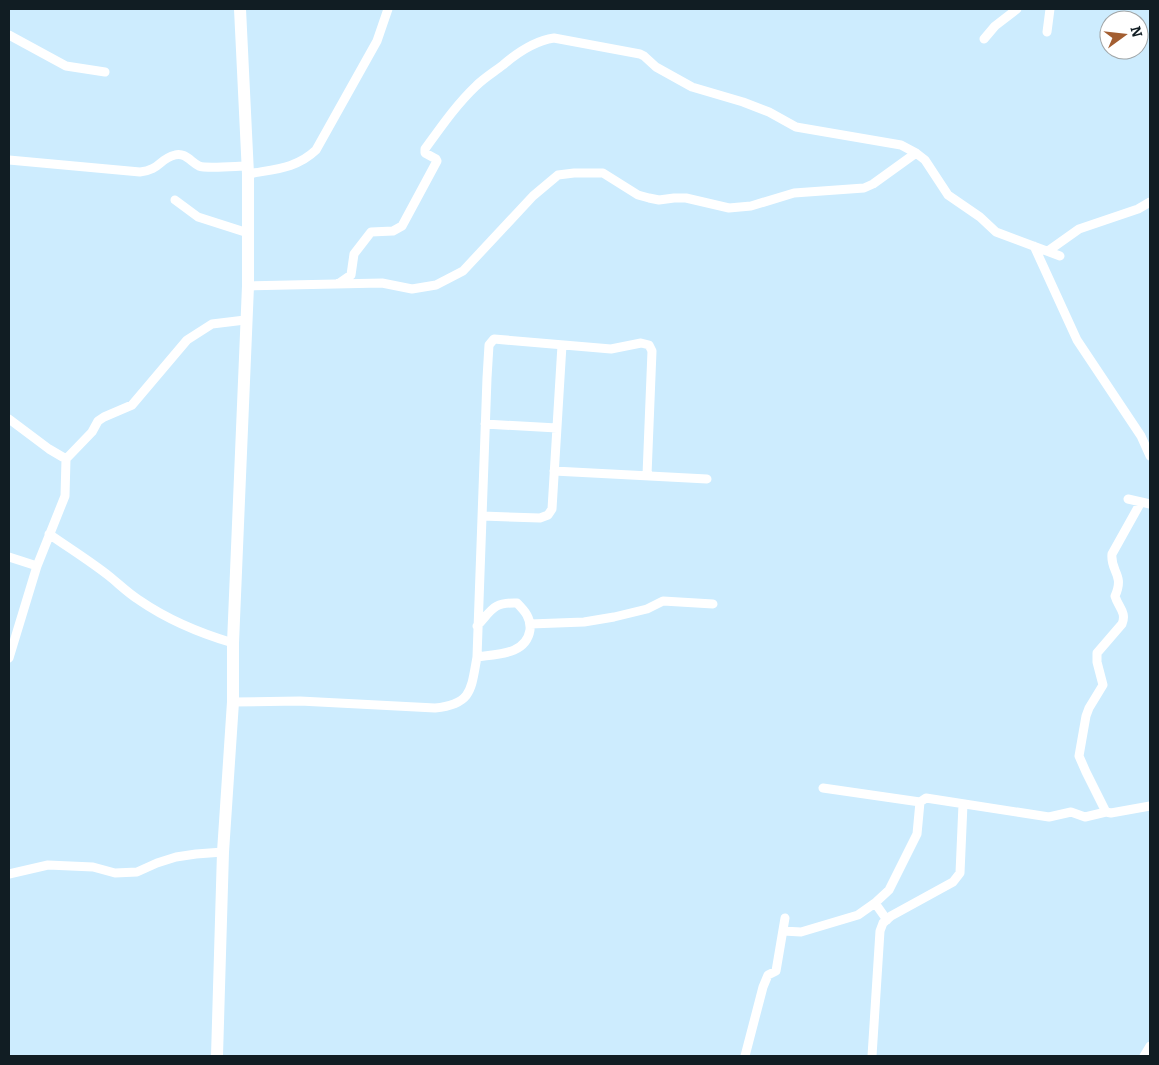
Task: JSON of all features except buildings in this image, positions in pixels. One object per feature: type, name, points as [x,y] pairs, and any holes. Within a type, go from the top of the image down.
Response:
[{"type":"street","points":[[217,1056],[224,852],[233,702],[233,643],[245,320],[248,286],[247,170],[240,9]]},
{"type":"street","points":[[9,160],[140,172],[155,169],[166,159],[176,154],[186,156],[200,166],[247,170],[293,166],[306,160],[316,150],[377,40],[388,9]]},
{"type":"street","points":[[984,38],[995,26],[1018,9]]},
{"type":"street","points":[[1047,32],[1050,9]]},
{"type":"street","points":[[9,35],[66,66],[104,72]]},
{"type":"street","points":[[338,284],[351,275],[354,254],[370,232],[394,231],[402,226],[437,161],[425,153],[425,149],[450,114],[477,85],[515,56],[530,46],[545,40],[562,39],[640,54],[656,67],[692,87],[760,109],[796,127],[900,145],[925,160],[948,195],[980,217],[996,232],[1060,256]]},
{"type":"street","points":[[248,286],[382,283],[412,289],[436,286],[463,271],[533,196],[558,175],[603,173],[638,195],[649,198],[659,200],[686,198],[729,208],[739,208],[794,193],[864,188],[873,184],[916,153]]},
{"type":"street","points":[[175,200],[198,217],[248,233]]},
{"type":"street","points":[[1048,251],[1079,229],[1150,202]]},
{"type":"street","points":[[1034,246],[1077,340],[1141,436],[1150,456]]},
{"type":"street","points":[[9,658],[37,566],[65,496],[66,459],[92,432],[98,421],[132,405],[187,340],[212,324],[245,320]]},
{"type":"street","points":[[233,702],[300,701],[435,708],[449,707],[461,702],[470,691],[478,657],[477,626],[485,424],[489,345],[494,339],[611,349],[641,343],[650,345],[652,351],[647,475]]},
{"type":"street","points":[[482,516],[540,518],[548,515],[552,509],[562,345]]},
{"type":"street","points":[[9,420],[66,459]]},
{"type":"street","points":[[485,424],[557,428]]},
{"type":"street","points":[[554,471],[707,479]]},
{"type":"street","points":[[1106,812],[1079,756],[1086,716],[1103,685],[1096,662],[1098,653],[1124,619],[1124,614],[1115,596],[1120,583],[1112,561],[1112,554],[1146,503],[1128,499]]},
{"type":"street","points":[[49,534],[138,600],[161,614],[184,626],[233,643]]},
{"type":"street","points":[[9,557],[37,566]]},
{"type":"street","points":[[530,624],[584,622],[647,609],[663,601],[713,604]]},
{"type":"street","points":[[477,626],[497,605],[503,602],[517,603],[526,612],[530,624],[529,637],[523,645],[513,651],[478,657]]},
{"type":"street","points":[[823,788],[920,802],[926,798],[1049,817],[1071,812],[1085,817],[1150,806]]},
{"type":"street","points":[[783,931],[801,932],[858,915],[889,890],[917,834],[920,802]]},
{"type":"street","points":[[872,1056],[880,931],[883,923],[887,920],[953,882],[958,877],[960,873],[963,804]]},
{"type":"street","points":[[9,874],[48,865],[93,867],[116,873],[132,873],[176,857],[224,852]]},
{"type":"street","points":[[875,903],[887,920]]},
{"type":"street","points":[[744,1056],[763,987],[768,975],[776,971],[785,918]]},
{"type":"street","points":[[1144,1056],[1150,1046]]}]
